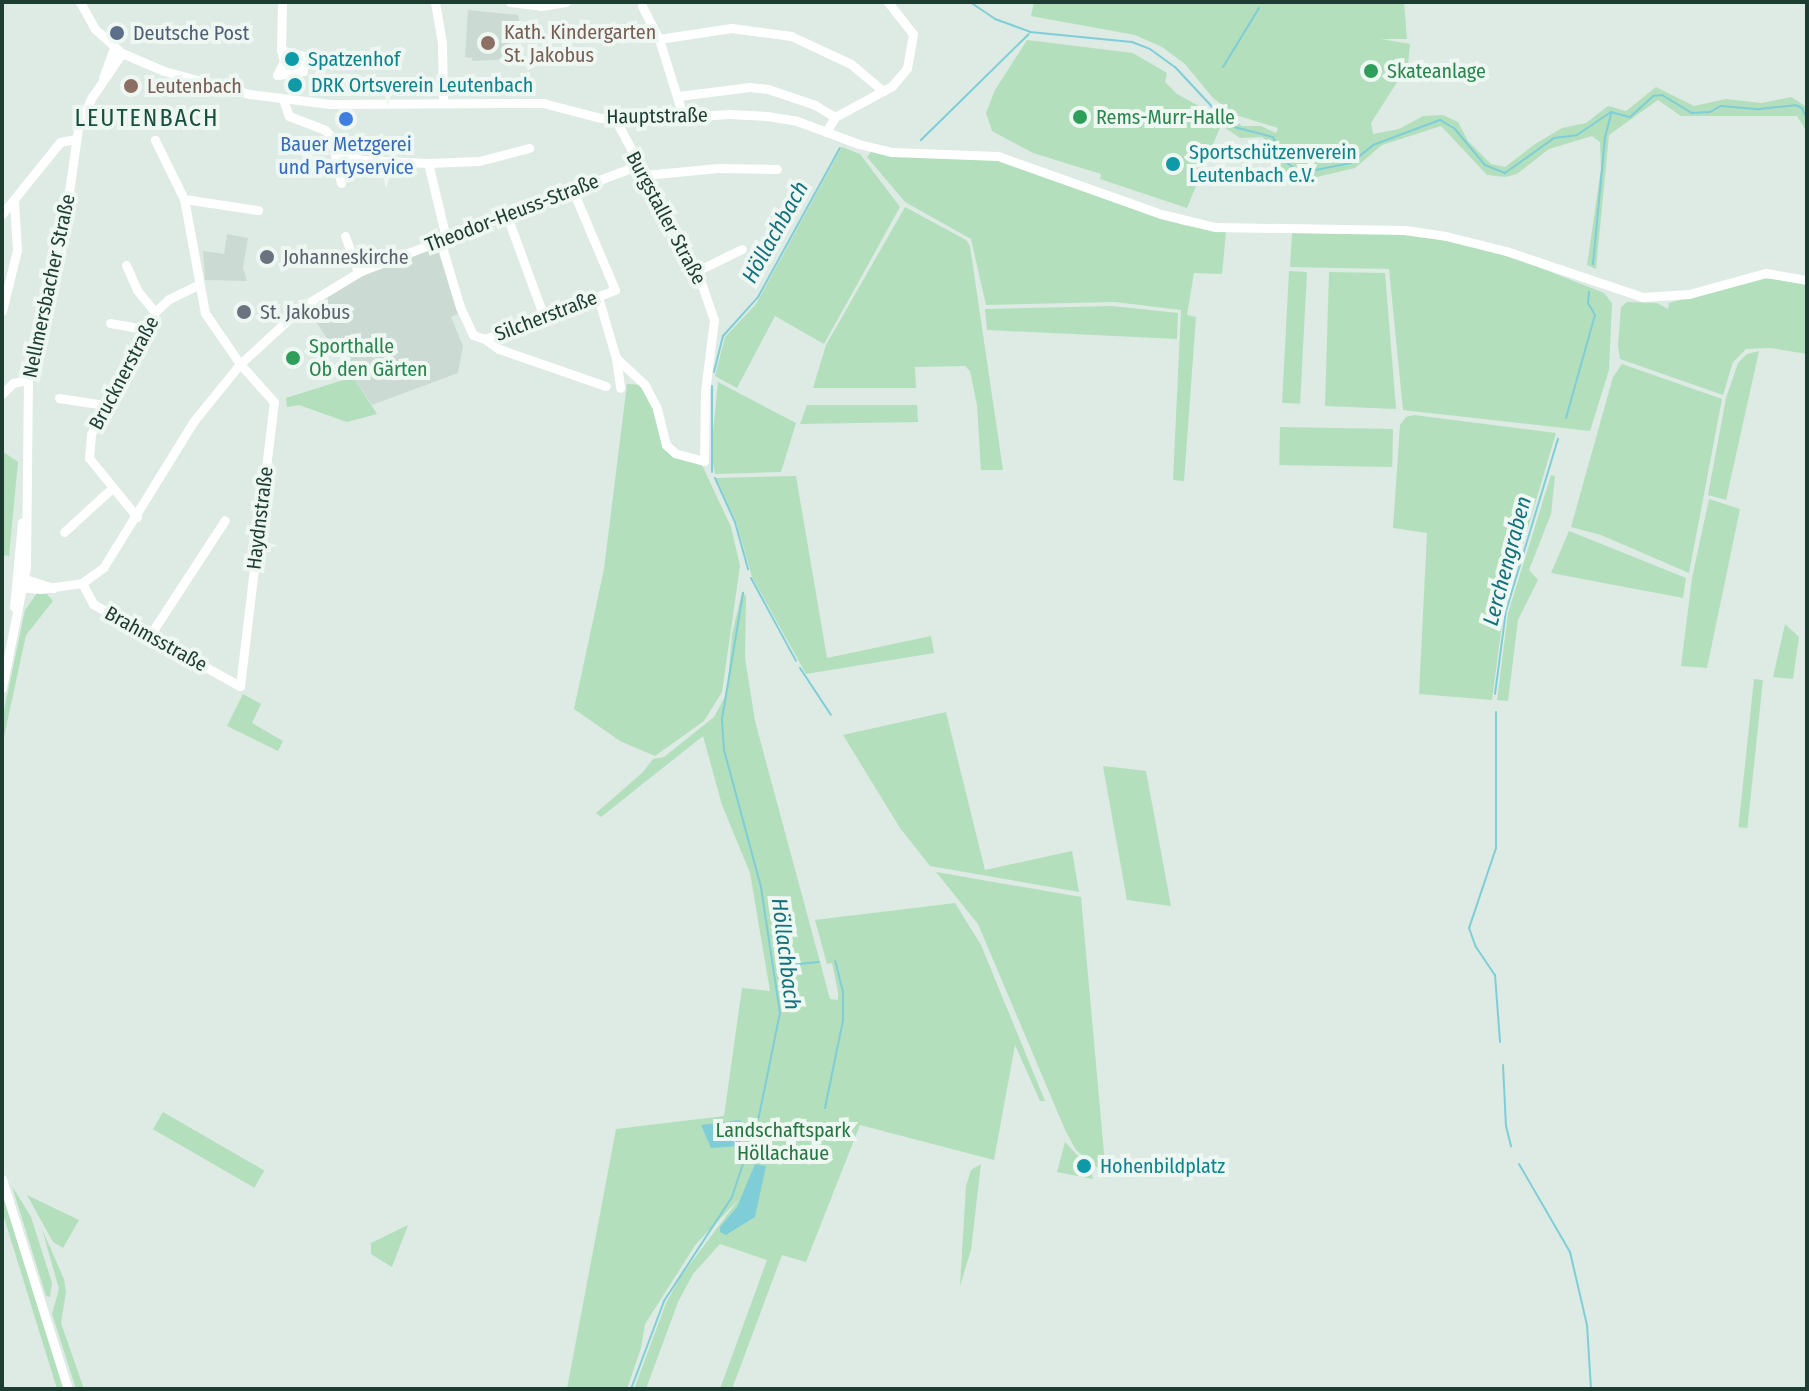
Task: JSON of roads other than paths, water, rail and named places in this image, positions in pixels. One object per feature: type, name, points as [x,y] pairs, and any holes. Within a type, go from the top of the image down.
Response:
[{"type":"street","points":[[80,2],[92,26],[118,50]]},
{"type":"street","points":[[281,50],[282,2]]},
{"type":"street","points":[[435,2],[442,43],[443,101]]},
{"type":"street","points":[[510,2],[541,6],[566,2]]},
{"type":"street","points":[[826,132],[835,117],[900,79],[913,44],[910,26],[888,2]]},
{"type":"street","points":[[642,6],[659,39],[683,116]]},
{"type":"street","points":[[659,39],[731,28],[791,36],[851,64],[883,91]]},
{"type":"street","name":"Nellmersbacher Straße","points":[[2,688],[20,582],[26,498],[27,380],[31,348],[60,255],[75,139],[86,108],[118,50]]},
{"type":"street","name":"Hauptstraße","points":[[118,50],[197,82],[283,99],[344,104],[443,101],[543,103],[615,119],[767,116],[892,152],[998,156],[1180,219],[1234,229],[1376,229],[1446,236],[1506,251],[1643,297],[1689,294],[1766,273],[1807,280]]},
{"type":"street","points":[[679,96],[749,87],[768,89],[815,105],[835,117]]},
{"type":"street","points":[[283,99],[289,116],[325,130],[337,153],[341,183]]},
{"type":"street","name":"Burgstaller Straße","points":[[615,119],[697,271],[715,329],[705,391],[704,461],[675,453],[666,445],[657,408],[644,384],[616,358]]},
{"type":"street","points":[[2,214],[60,142],[75,139]]},
{"type":"street","name":"Haydnstraße","points":[[155,140],[184,199],[209,321],[240,364],[274,402],[240,686]]},
{"type":"street","points":[[337,153],[364,160],[428,163],[479,161],[529,148]]},
{"type":"street","points":[[428,163],[460,307],[480,338],[499,349],[606,386]]},
{"type":"street","name":"Theodor-Heuss-Straße","points":[[82,583],[103,568],[137,517],[178,444],[240,364],[287,318],[358,272],[639,165]]},
{"type":"street","points":[[645,175],[718,168],[777,169]]},
{"type":"street","name":"Silcherstraße","points":[[480,338],[615,290],[573,191]]},
{"type":"street","points":[[184,199],[258,210]]},
{"type":"street","points":[[3,306],[17,250],[14,202]]},
{"type":"street","points":[[507,216],[544,317]]},
{"type":"street","points":[[345,236],[358,272]]},
{"type":"street","points":[[697,271],[742,249]]},
{"type":"street","points":[[126,265],[137,290],[155,312]]},
{"type":"street","name":"Brucknerstraße","points":[[137,517],[89,458],[91,434],[143,329],[155,312],[169,299],[200,284]]},
{"type":"street","points":[[598,297],[616,358],[620,388]]},
{"type":"street","points":[[110,323],[143,329]]},
{"type":"street","points":[[2,394],[13,383],[27,380]]},
{"type":"street","points":[[59,398],[105,405]]},
{"type":"street","points":[[64,532],[112,488]]},
{"type":"street","points":[[150,635],[225,520]]},
{"type":"street","points":[[20,582],[53,588],[82,583]]},
{"type":"street","name":"Brahmsstraße","points":[[82,583],[93,604],[240,686]]},
{"type":"street","points":[[2,1179],[68,1389]]},
{"type":"water","points":[[740,1120],[744,1126],[739,1146],[711,1148],[701,1125]]},
{"type":"water","points":[[755,1164],[766,1166],[755,1217],[726,1235],[720,1232],[720,1227],[737,1207]]},
{"type":"waterway","points":[[970,2],[995,19],[1030,32],[1132,42],[1150,49],[1175,67],[1230,126],[1273,137],[1285,161],[1300,173],[1351,163],[1373,145],[1440,120],[1454,128],[1485,165],[1505,173],[1554,138],[1577,135],[1611,112],[1630,117],[1653,96],[1662,95],[1692,113],[1710,112],[1721,106],[1759,109],[1796,105],[1802,108],[1807,119]]},
{"type":"waterway","points":[[1223,67],[1259,8]]},
{"type":"waterway","name":"Höllachbach","points":[[921,140],[1029,34]]},
{"type":"waterway","name":"Lerchengraben","points":[[1593,264],[1605,137],[1611,114]]},
{"type":"waterway","name":"Höllachbach","points":[[714,372],[723,336],[758,297],[840,148]]},
{"type":"waterway","name":"Lerchengraben","points":[[1566,418],[1595,315],[1588,303],[1589,292]]},
{"type":"waterway","name":"Höllachbach","points":[[712,386],[712,472]]},
{"type":"waterway","name":"Lerchengraben","points":[[1495,694],[1506,611],[1558,439]]},
{"type":"waterway","name":"Höllachbach","points":[[715,478],[735,522],[748,569]]},
{"type":"waterway","points":[[751,578],[796,661]]},
{"type":"waterway","name":"Höllachbach","points":[[631,1389],[664,1301],[732,1197],[759,1116],[780,1013],[761,887],[724,750],[722,719],[743,593]]},
{"type":"waterway","points":[[800,668],[831,715]]},
{"type":"waterway","name":"Lerchengraben","points":[[1496,712],[1496,848],[1469,928],[1476,947],[1495,975],[1500,1042]]},
{"type":"waterway","points":[[776,959],[799,964],[819,962]]},
{"type":"waterway","points":[[825,1108],[843,1020],[843,992],[835,961]]},
{"type":"waterway","name":"Lerchengraben","points":[[1503,1065],[1506,1126],[1511,1146]]},
{"type":"waterway","name":"Lerchengraben","points":[[1519,1164],[1570,1252],[1587,1325],[1591,1389]]},
{"type":"place","name":"Deutsche Post","points":[[117,33]]},
{"type":"place","name":"Kath. Kindergarten St. Jakobus","points":[[488,43]]},
{"type":"place","name":"Spatzenhof","points":[[292,59]]},
{"type":"place","name":"Skateanlage","points":[[1371,71]]},
{"type":"place","name":"DRK Ortsverein Leutenbach","points":[[295,85]]},
{"type":"place","name":"Leutenbach","points":[[131,86]]},
{"type":"place","name":"Rems-Murr-Halle","points":[[1080,117]]},
{"type":"place","name":"Bauer Metzgerei und Partyservice","points":[[346,119]]},
{"type":"place","name":"Sportschützenverein Leutenbach e.V.","points":[[1173,164]]},
{"type":"place","name":"Johanneskirche","points":[[267,257]]},
{"type":"place","name":"St. Jakobus","points":[[244,312]]},
{"type":"place","name":"Sporthalle Ob den Gärten","points":[[293,358]]},
{"type":"place","name":"Hohenbildplatz","points":[[1084,1166]]},
{"type":"district","name":"LEUTENBACH","points":[[147,119]]},
{"type":"park label","name":"Landschaftspark Höllachaue","points":[[783,1142]]}]
